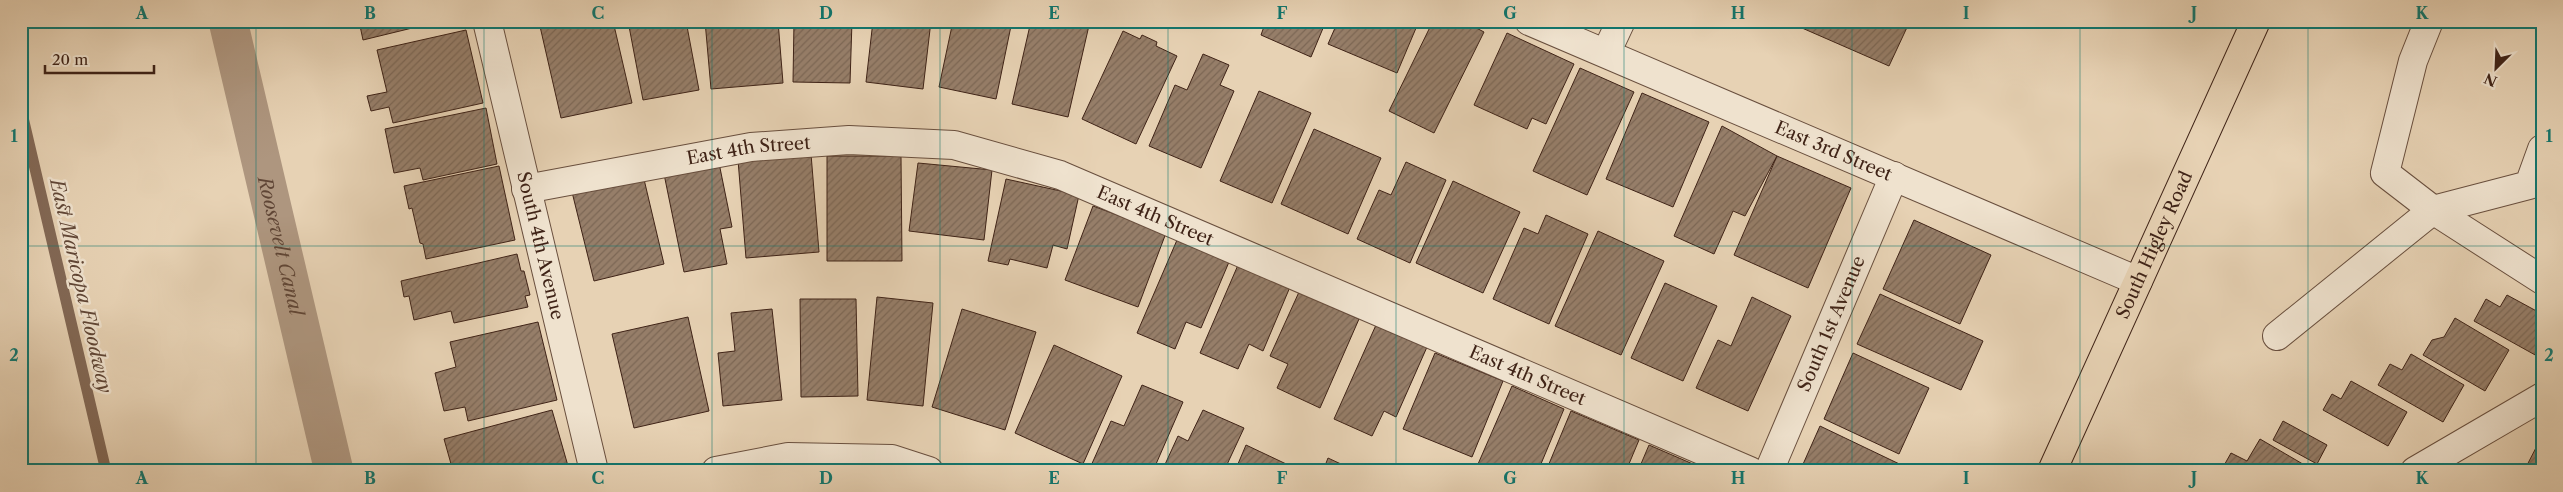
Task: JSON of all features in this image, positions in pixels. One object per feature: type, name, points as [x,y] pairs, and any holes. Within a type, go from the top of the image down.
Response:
[{"type":"main road","name":"South Higley Road","points":[[2052,471],[2256,21]]},
{"type":"lane","name":"South 4th Avenue","points":[[487,21],[594,471]]},
{"type":"lane","name":"East 3rd Street","points":[[1529,21],[2138,281]]},
{"type":"lane","points":[[1606,53],[1621,21]]},
{"type":"lane","points":[[2429,21],[2412,61],[2385,173],[2433,210],[2542,280]]},
{"type":"lane","name":"East 4th Street","points":[[526,189],[751,147],[849,140],[954,145],[1060,175],[1750,471]]},
{"type":"lane","points":[[2277,336],[2433,210],[2535,180],[2542,149]]},
{"type":"lane","name":"South 1st Avenue","points":[[1769,471],[1894,176]]},
{"type":"lane","points":[[2415,471],[2542,397]]},
{"type":"lane","points":[[716,471],[788,457],[892,459],[929,471]]},
{"type":"building","points":[[359,21],[441,21],[363,40]]},
{"type":"building","points":[[613,21],[632,103],[561,118],[539,22]]},
{"type":"building","points":[[628,21],[686,21],[699,90],[643,100]]},
{"type":"building","points":[[705,21],[778,21],[783,83],[711,89]]},
{"type":"building","points":[[794,21],[852,21],[850,83],[793,82]]},
{"type":"building","points":[[873,21],[931,21],[923,89],[866,82]]},
{"type":"building","points":[[953,21],[1012,21],[996,99],[939,87]]},
{"type":"building","points":[[1031,21],[1090,21],[1068,117],[1012,104]]},
{"type":"building","points":[[1266,21],[1326,21],[1311,57],[1261,35]]},
{"type":"building","points":[[1338,21],[1419,21],[1397,73],[1328,44]]},
{"type":"building","points":[[1433,21],[1463,21],[1484,32],[1434,133],[1389,111]]},
{"type":"building","points":[[1786,21],[1910,21],[1889,66]]},
{"type":"building","points":[[466,30],[483,103],[393,123],[389,107],[371,111],[367,96],[387,92],[377,50]]},
{"type":"building","points":[[1123,31],[1140,39],[1142,35],[1157,42],[1156,46],[1177,56],[1136,144],[1082,119]]},
{"type":"building","points":[[1507,33],[1574,64],[1546,124],[1532,118],[1527,129],[1474,105]]},
{"type":"building","points":[[1203,54],[1229,65],[1220,85],[1234,91],[1201,168],[1149,146],[1175,85],[1187,90]]},
{"type":"building","points":[[1580,68],[1634,92],[1587,195],[1533,171]]},
{"type":"building","points":[[1259,91],[1311,113],[1272,203],[1220,181]]},
{"type":"building","points":[[1642,93],[1709,122],[1673,207],[1606,179]]},
{"type":"building","points":[[486,108],[497,164],[423,180],[420,168],[394,173],[385,129]]},
{"type":"building","points":[[1722,126],[1777,156],[1745,216],[1733,211],[1714,254],[1674,236]]},
{"type":"building","points":[[1314,129],[1381,158],[1348,234],[1281,204]]},
{"type":"building","points":[[811,154],[819,252],[746,258],[738,160]]},
{"type":"building","points":[[827,156],[901,156],[902,261],[827,261]]},
{"type":"building","points":[[1777,156],[1851,188],[1808,288],[1734,255]]},
{"type":"building","points":[[1406,162],[1446,180],[1410,263],[1357,239],[1379,190],[1391,195]]},
{"type":"building","points":[[719,163],[732,227],[720,229],[727,264],[684,272],[664,174]]},
{"type":"building","points":[[918,163],[992,170],[984,240],[909,231]]},
{"type":"building","points":[[499,166],[515,240],[426,259],[423,244],[420,243],[412,208],[409,209],[404,186]]},
{"type":"building","points":[[643,175],[664,264],[594,281],[572,192]]},
{"type":"building","points":[[1006,179],[1079,195],[1067,249],[1053,245],[1047,268],[1010,259],[1008,265],[988,261]]},
{"type":"building","points":[[1453,181],[1520,212],[1483,293],[1416,263]]},
{"type":"building","points":[[1093,206],[1166,233],[1138,307],[1065,280]]},
{"type":"building","points":[[1546,215],[1588,234],[1549,324],[1493,299],[1524,228],[1538,234]]},
{"type":"building","points":[[1914,220],[1991,255],[1960,324],[1883,289]]},
{"type":"building","points":[[1598,231],[1664,261],[1621,355],[1555,326]]},
{"type":"building","points":[[1177,240],[1229,262],[1201,328],[1186,322],[1175,349],[1137,333]]},
{"type":"building","points":[[517,254],[521,271],[524,271],[530,295],[525,296],[528,307],[454,323],[451,311],[414,320],[409,296],[404,297],[401,281]]},
{"type":"building","points":[[1238,265],[1290,287],[1263,351],[1249,344],[1238,369],[1200,353]]},
{"type":"building","points":[[1665,283],[1717,306],[1683,381],[1631,358]]},
{"type":"building","points":[[1299,292],[1359,319],[1320,408],[1277,388],[1288,364],[1270,356]]},
{"type":"building","points":[[1880,294],[1983,341],[1961,390],[1857,344]]},
{"type":"building","points":[[2507,295],[2542,314],[2542,348],[2537,356],[2474,321],[2486,299],[2500,307]]},
{"type":"building","points":[[877,297],[933,303],[923,406],[867,400]]},
{"type":"building","points":[[1752,297],[1791,316],[1748,411],[1696,388],[1718,340],[1731,346]]},
{"type":"building","points":[[800,299],[856,299],[858,396],[801,397]]},
{"type":"building","points":[[772,309],[782,400],[723,406],[718,353],[735,351],[731,313]]},
{"type":"building","points":[[962,309],[1036,332],[1005,430],[932,407]]},
{"type":"building","points":[[688,317],[709,411],[634,428],[612,334]]},
{"type":"building","points":[[2455,318],[2509,350],[2485,391],[2423,355],[2432,340],[2444,337]]},
{"type":"building","points":[[538,322],[557,400],[468,421],[465,407],[444,411],[435,373],[456,367],[450,342]]},
{"type":"building","points":[[1376,325],[1427,347],[1396,417],[1384,411],[1372,436],[1334,419]]},
{"type":"building","points":[[1054,345],[1122,376],[1083,464],[1015,433]]},
{"type":"building","points":[[1435,353],[1503,381],[1472,457],[1403,429]]},
{"type":"building","points":[[1853,353],[1929,388],[1899,454],[1824,419]]},
{"type":"building","points":[[2411,354],[2464,385],[2443,422],[2378,385],[2390,364],[2402,370]]},
{"type":"building","points":[[2351,381],[2407,412],[2388,446],[2323,410],[2332,394],[2341,399]]},
{"type":"building","points":[[1142,385],[1183,402],[1153,471],[1096,471],[1090,468],[1111,421],[1124,426]]},
{"type":"building","points":[[1512,386],[1564,409],[1538,471],[1475,471]]},
{"type":"building","points":[[552,410],[568,466],[549,471],[453,471],[444,439]]},
{"type":"building","points":[[1203,410],[1244,428],[1224,471],[1162,471],[1178,436],[1188,441]]},
{"type":"building","points":[[1571,411],[1639,440],[1626,471],[1546,471]]},
{"type":"building","points":[[2283,421],[2327,445],[2317,464],[2273,440]]},
{"type":"building","points":[[1820,426],[1914,471],[1800,471]]},
{"type":"building","points":[[2541,438],[2542,471],[2524,471]]},
{"type":"building","points":[[2260,439],[2313,470],[2222,469],[2231,453],[2247,461]]},
{"type":"building","points":[[1246,445],[1301,471],[1235,471]]},
{"type":"building","points":[[1649,445],[1709,471],[1638,471]]},
{"type":"building","points":[[1328,458],[1356,471],[1323,471]]},
{"type":"building","points":[[2487,466],[2495,471],[2485,471]]},
{"type":"waterway","name":"Roosevelt Canal","points":[[228,21],[334,471]]},
{"type":"waterway","name":"East Maricopa Floodway","points":[[21,109],[106,471]]}]
